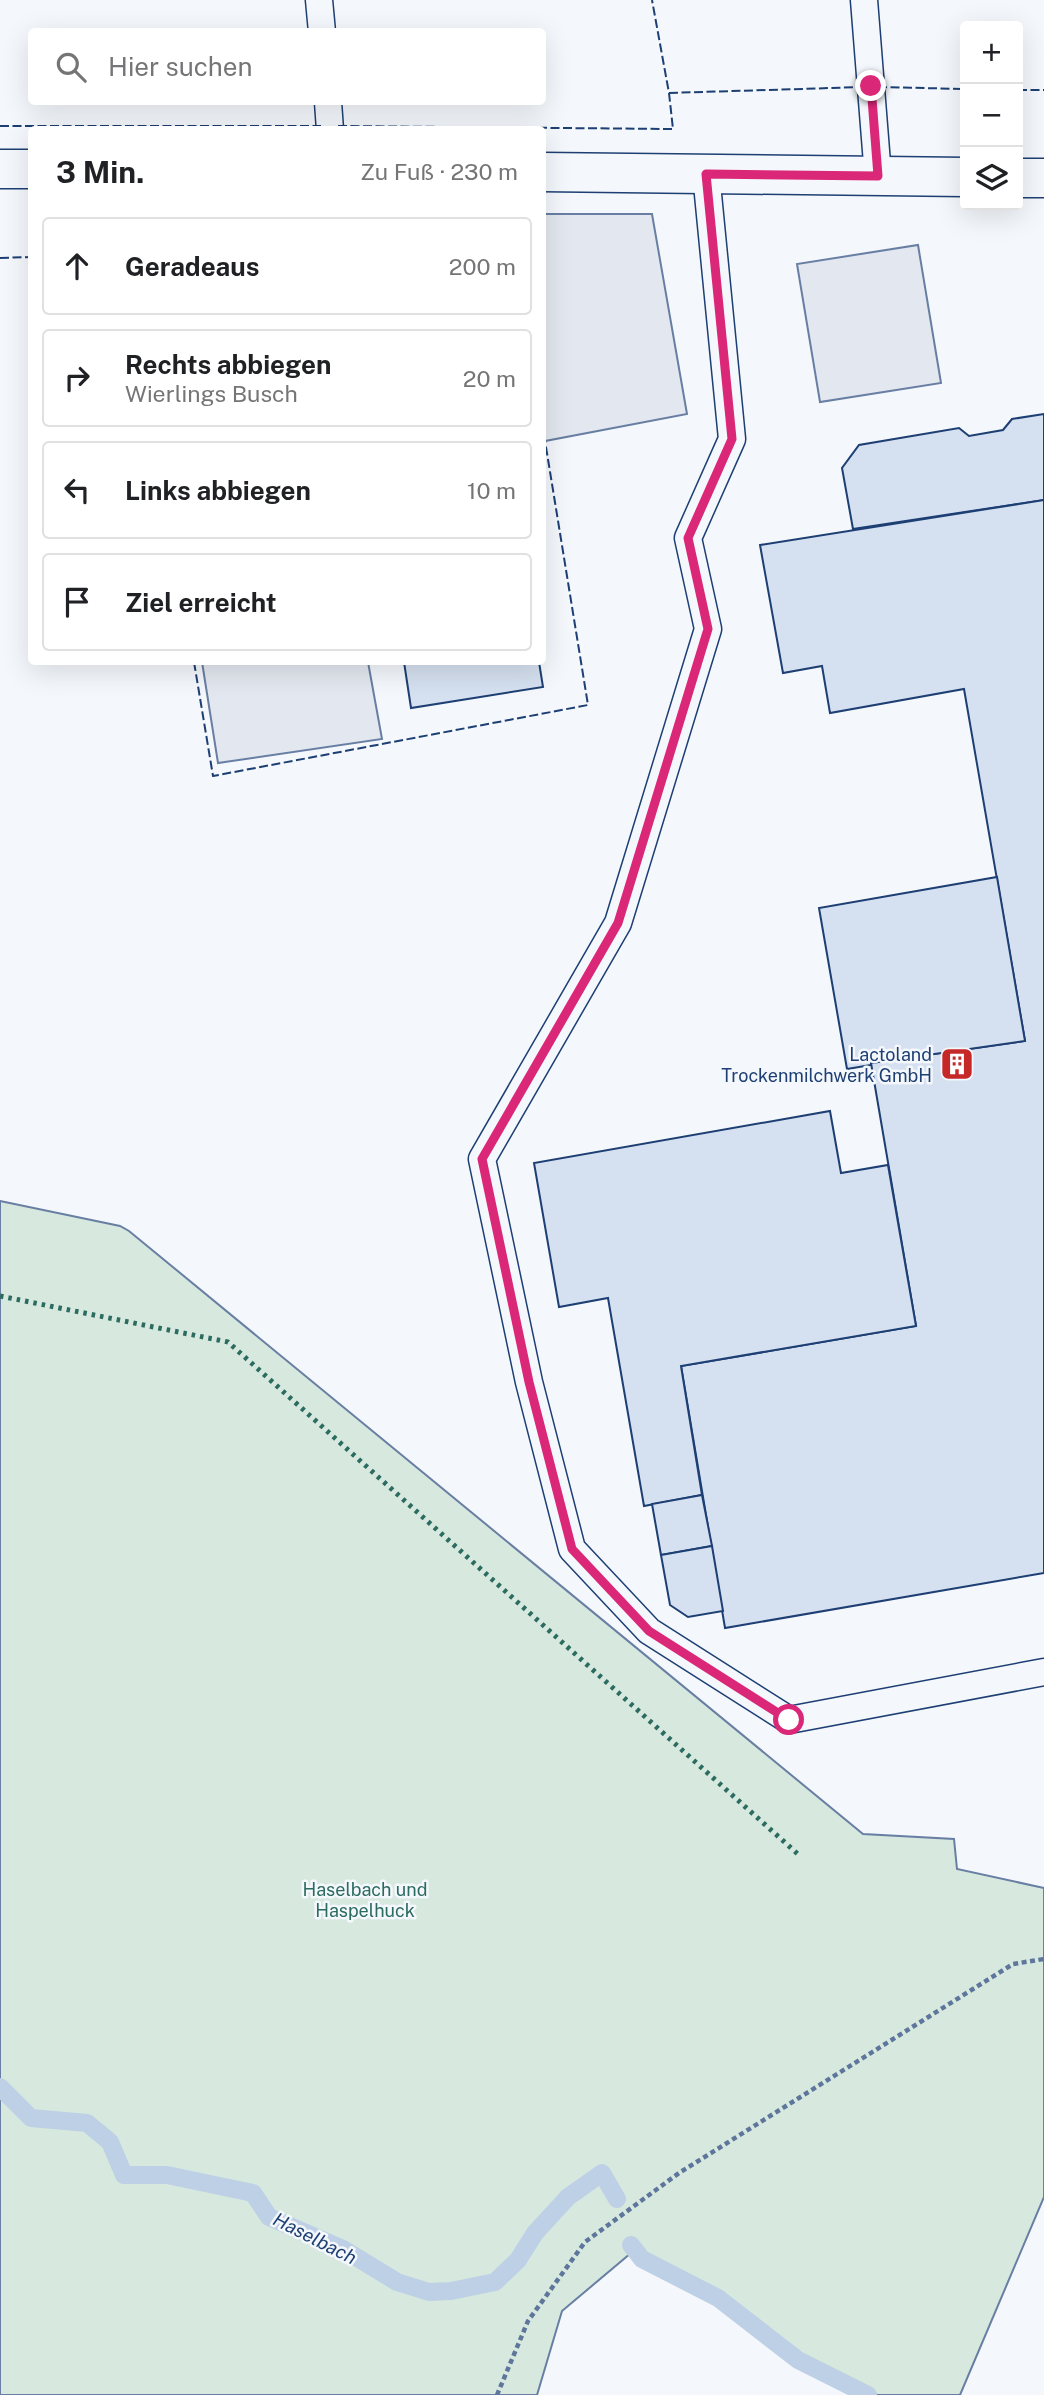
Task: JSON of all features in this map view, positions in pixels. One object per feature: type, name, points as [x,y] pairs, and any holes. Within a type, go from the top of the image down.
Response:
[{"type":"street","points":[[0,169],[28,169]]},
{"type":"street","points":[[546,172],[960,177]]},
{"type":"street","points":[[1023,178],[1044,178]]},
{"type":"lane","points":[[319,0],[322,28]]},
{"type":"lane","points":[[864,0],[878,176]]},
{"type":"lane","points":[[328,105],[330,126]]},
{"type":"lane","points":[[706,174],[732,439],[688,538],[708,629],[618,923],[482,1159],[529,1382],[572,1549],[649,1631],[789,1720],[1044,1672]]},
{"type":"path","points":[[497,2395],[528,2320],[585,2242],[679,2173],[1013,1964],[1044,1959]]},
{"type":"green space","name":"Haselbach und Haspelhuck","points":[[0,1201],[120,1226],[129,1231],[863,1834],[954,1839],[957,1869],[1044,1888],[1044,2197],[960,2395],[877,2395],[801,2356],[720,2294],[644,2257],[637,2248],[562,2311],[537,2395],[0,2395]]},
{"type":"shaded area","points":[[546,214],[652,214],[687,414],[546,441]]},
{"type":"shaded area","points":[[918,245],[941,383],[820,402],[797,264]]},
{"type":"shaded area","points":[[202,665],[369,665],[382,739],[218,763]]},
{"type":"building","points":[[1044,414],[1044,500],[853,529],[842,468],[859,445],[959,428],[969,436],[1003,430],[1012,419]]},
{"type":"building","name":"Lactoland Trockenmilchwerk GmbH","points":[[1044,500],[1044,1573],[725,1628],[681,1366],[916,1326],[871,1063],[1025,1041],[964,689],[830,713],[822,666],[783,673],[760,545]]},
{"type":"building","points":[[404,665],[539,665],[543,687],[411,708]]},
{"type":"building","points":[[997,877],[1025,1041],[871,1063],[847,1069],[819,908]]},
{"type":"building","points":[[830,1111],[841,1173],[888,1165],[916,1326],[681,1366],[702,1495],[644,1506],[608,1298],[559,1307],[534,1163]]},
{"type":"building","points":[[702,1495],[712,1546],[661,1555],[652,1504]]},
{"type":"building","points":[[712,1546],[723,1611],[688,1617],[670,1605],[661,1555]]},
{"type":"waterway","name":"Haselbach","points":[[0,2087],[31,2118],[87,2123],[110,2142],[124,2175],[167,2175],[253,2193],[269,2217],[343,2249],[397,2282],[429,2292],[451,2291],[495,2282],[518,2260],[535,2233],[568,2197],[602,2173],[617,2199]]},
{"type":"waterway","name":"Haselbach","points":[[631,2245],[642,2259],[718,2298],[798,2360],[868,2395]]},
{"type":"hedge","points":[[0,1296],[228,1342],[800,1856]]},
{"type":"fence","points":[[546,128],[673,129],[652,0]]},
{"type":"fence","points":[[669,93],[864,87]]},
{"type":"fence","points":[[878,87],[960,89]]},
{"type":"fence","points":[[1023,90],[1044,90]]},
{"type":"fence","points":[[0,126],[321,126]]},
{"type":"fence","points":[[0,258],[28,257]]},
{"type":"fence","points":[[194,665],[213,776],[588,705],[546,447]]},
{"type":"place","name":"Lactoland Trockenmilchwerk GmbH","points":[[957,1064]]},
{"type":"route","points":[[789,1720],[649,1631],[572,1549],[529,1382],[482,1159],[618,923],[708,629],[688,538],[732,439],[706,174],[878,176],[871,86]]}]
